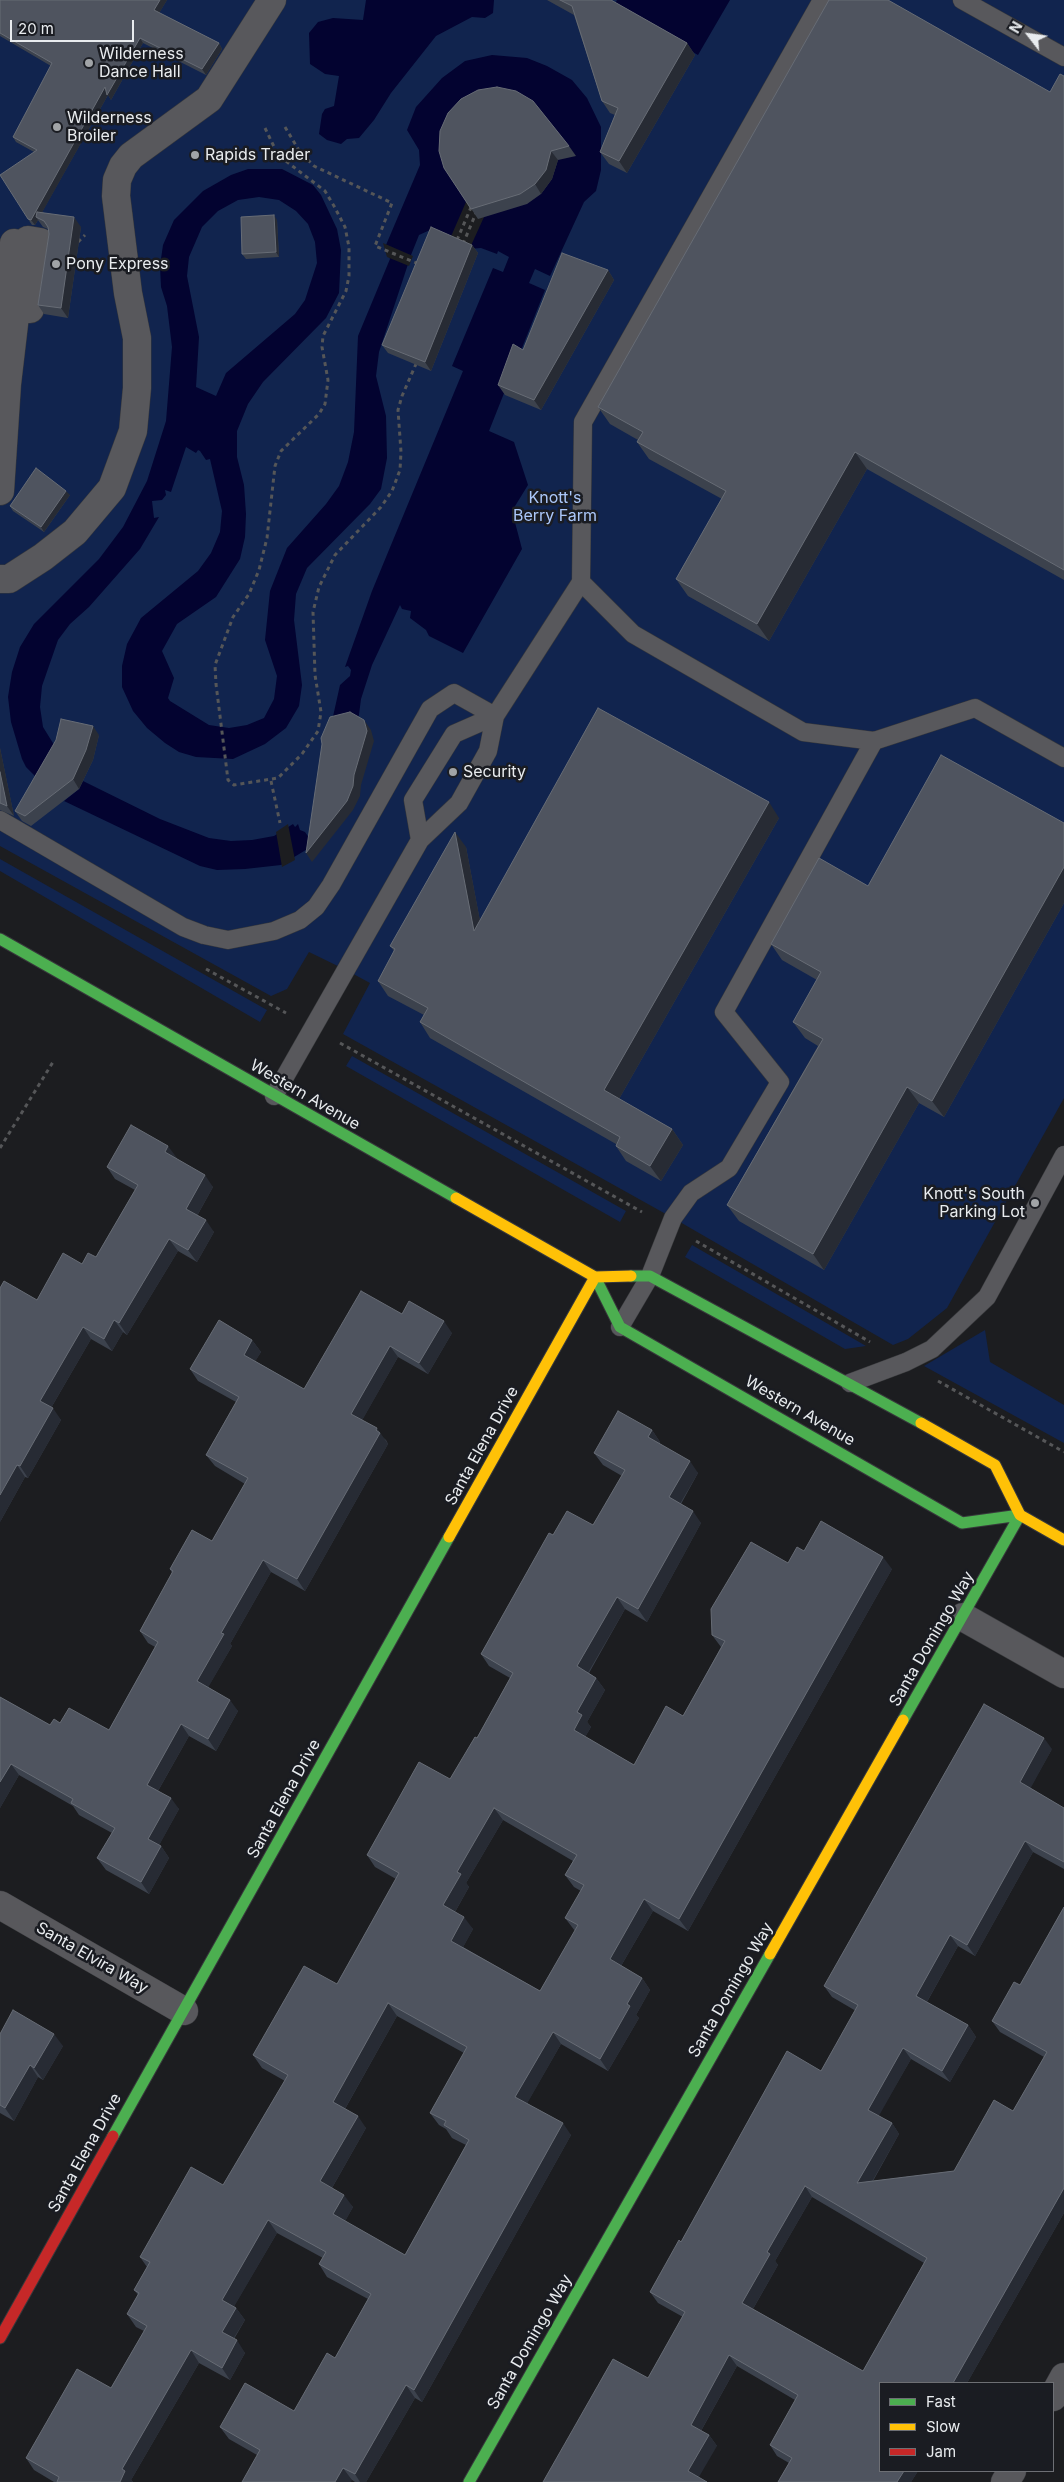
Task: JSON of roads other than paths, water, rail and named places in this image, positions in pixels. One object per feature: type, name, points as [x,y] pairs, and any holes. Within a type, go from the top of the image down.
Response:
[{"type":"street","points":[[0,580],[9,579],[43,557],[75,532],[112,488],[133,431],[137,388],[137,338],[128,293],[116,196],[117,180],[123,166],[131,156],[209,99],[272,0]]},
{"type":"street","points":[[0,405],[14,243],[27,245],[28,240],[40,242],[30,309],[16,307],[0,491]]},
{"type":"street","points":[[0,497],[9,498],[5,509],[0,508]]},
{"type":"street","name":"Western Avenue","points":[[0,939],[595,1277]]},
{"type":"street","points":[[620,1327],[595,1277],[650,1276],[850,1383],[995,1465],[1020,1515],[1064,1540]]},
{"type":"street","name":"Santa Elena Drive","points":[[0,2338],[595,1277]]},
{"type":"street","name":"Western Avenue","points":[[620,1327],[962,1522],[1020,1515]]},
{"type":"street","name":"Santa Domingo Way","points":[[469,2482],[1020,1515]]},
{"type":"street","points":[[963,1617],[1064,1674]]},
{"type":"street","name":"Santa Elvira Way","points":[[0,1905],[184,2010]]},
{"type":"street","points":[[1054,2395],[1064,2377]]},
{"type":"lane","points":[[274,1096],[420,840],[459,803],[488,751],[495,716],[581,582],[583,422],[822,0]]},
{"type":"lane","points":[[962,0],[1064,58]]},
{"type":"lane","points":[[581,582],[633,634],[802,732],[874,741],[975,708],[1064,758]]},
{"type":"lane","points":[[0,820],[184,927],[204,935],[228,940],[274,931],[300,920],[316,907],[331,885],[430,709],[454,693],[495,716]]},
{"type":"lane","points":[[420,840],[413,800],[454,734],[495,716]]},
{"type":"lane","points":[[620,1327],[650,1276],[669,1225],[691,1192],[729,1168],[780,1082],[724,1012],[874,741]]},
{"type":"lane","points":[[850,1383],[906,1362],[932,1349],[987,1297],[1064,1155]]},
{"type":"place","name":"Wilderness Dance Hall","points":[[89,63]]},
{"type":"place","name":"Wilderness Broiler","points":[[57,127]]},
{"type":"place","name":"Rapids Trader","points":[[195,155]]},
{"type":"place","name":"Pony Express","points":[[56,264]]},
{"type":"place","name":"Security","points":[[453,772]]},
{"type":"place","name":"Knott's South Parking Lot","points":[[1035,1203]]},
{"type":"park label","name":"Knott's Berry Farm","points":[[555,507]]}]
